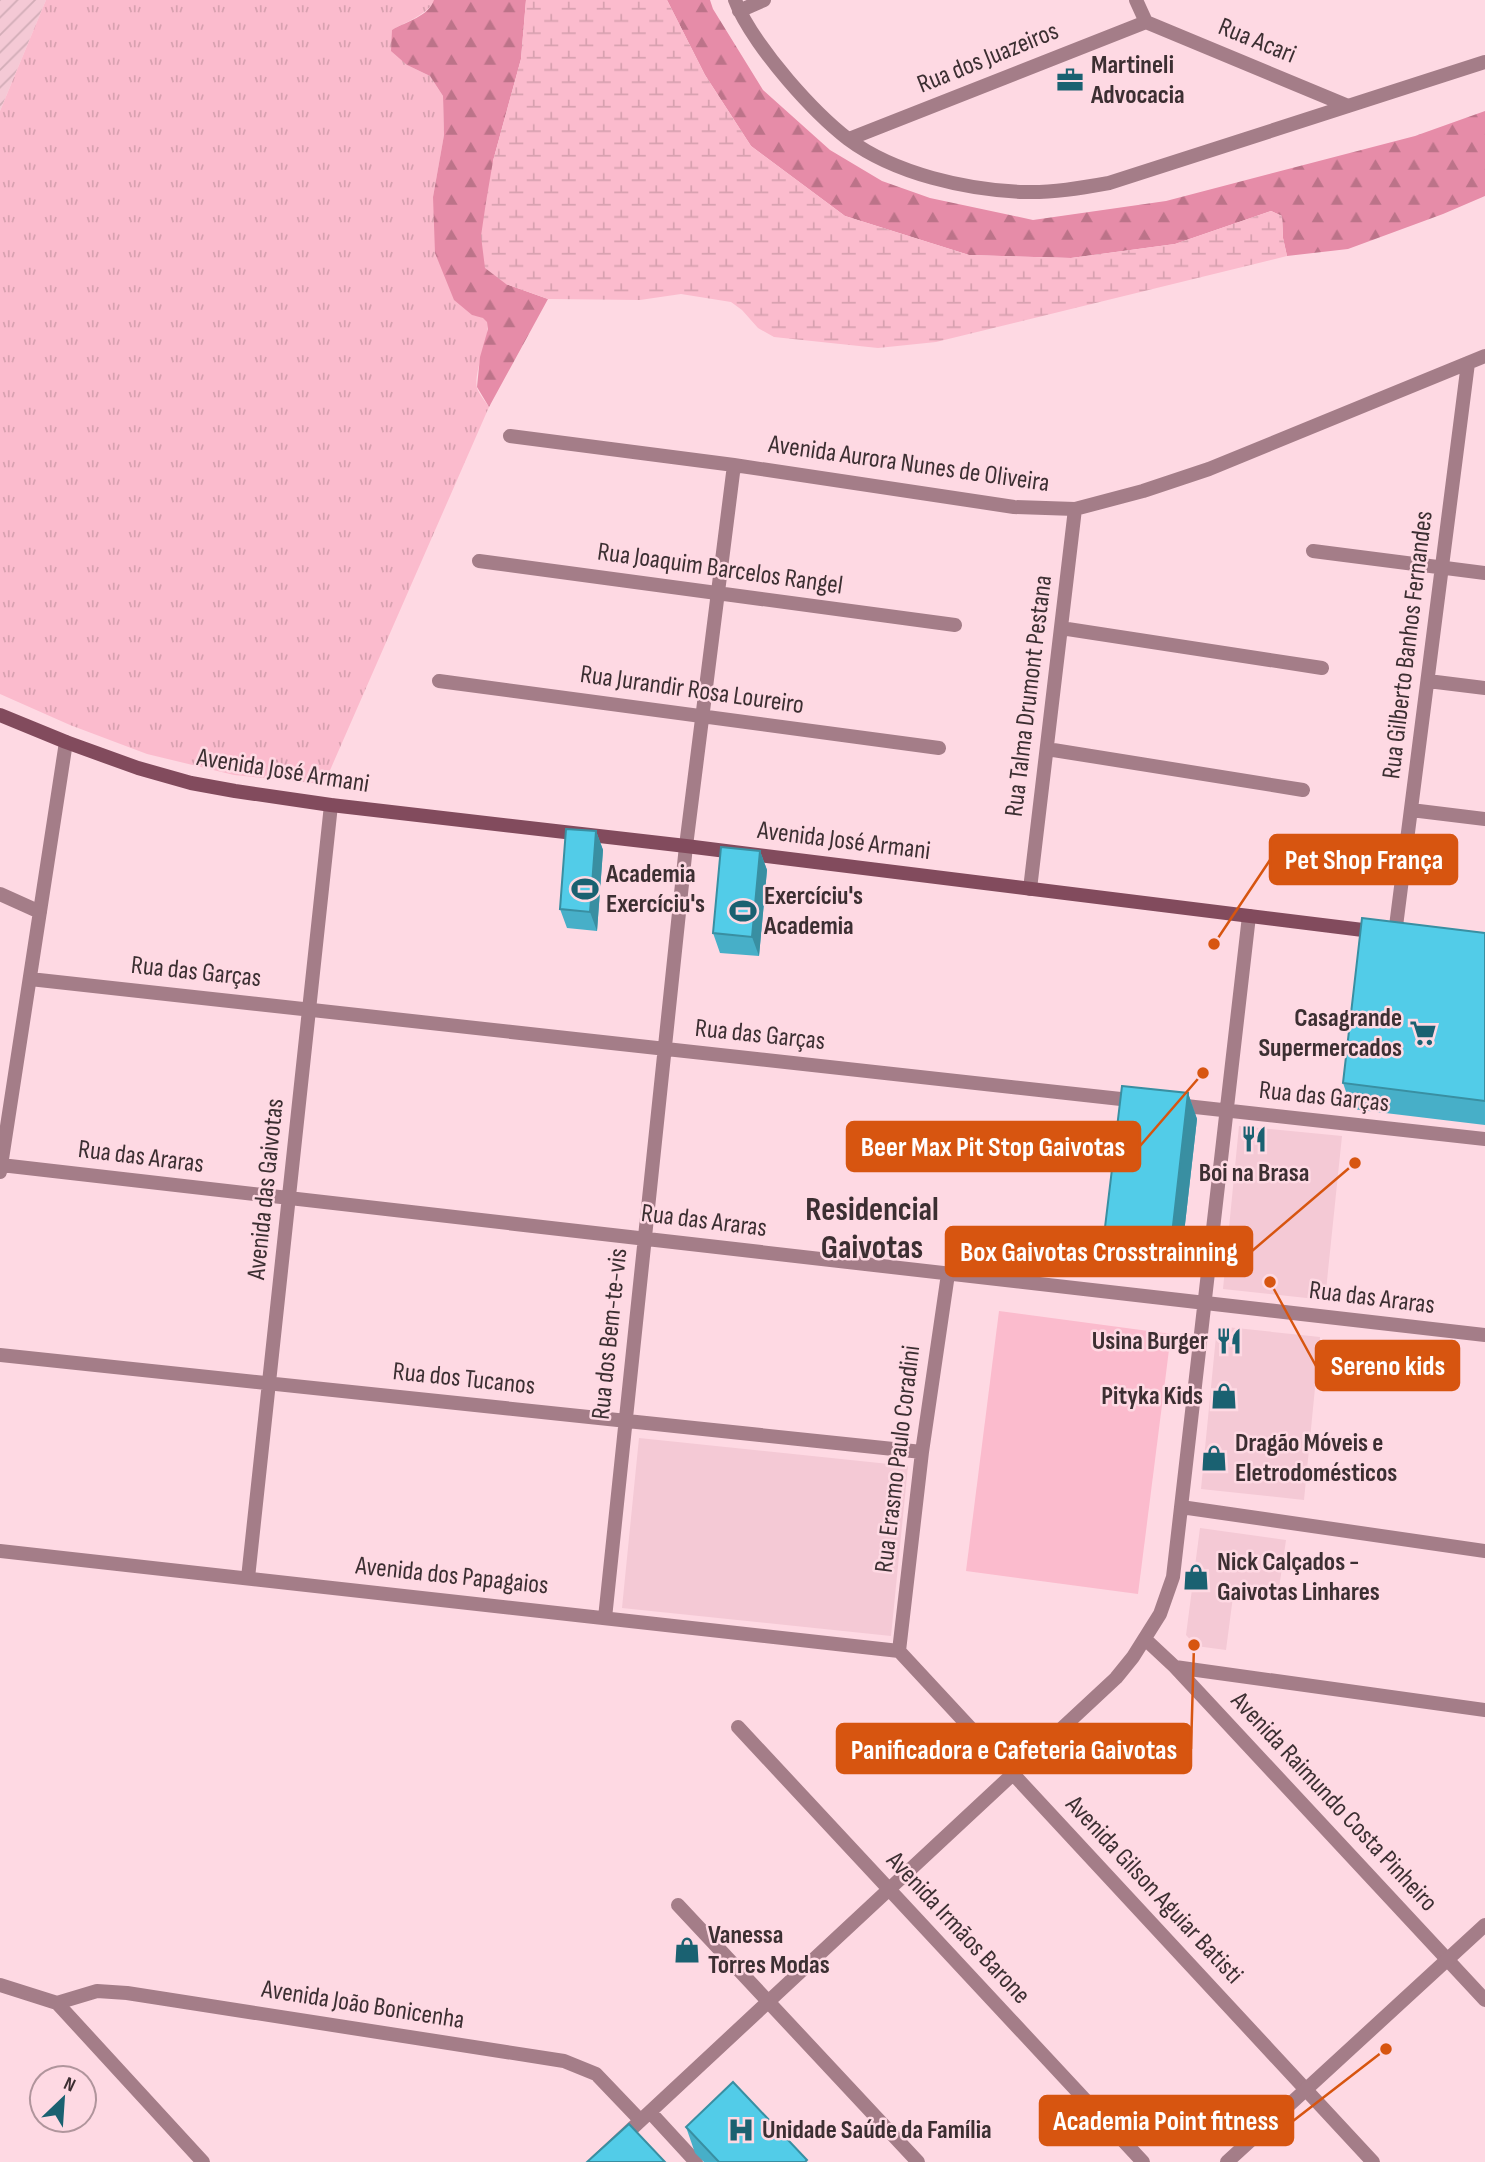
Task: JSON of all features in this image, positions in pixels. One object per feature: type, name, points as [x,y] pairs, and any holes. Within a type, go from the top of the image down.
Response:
[{"type":"main road","name":"Avenida José Armani","points":[[0,715],[138,768],[191,783],[331,805],[687,846],[1402,935]]},
{"type":"street","points":[[764,0],[737,6],[778,69],[808,103],[849,139],[886,162],[926,176],[979,188],[1025,192],[1073,189],[1109,183],[1485,62]]},
{"type":"street","points":[[1136,0],[1146,22]]},
{"type":"street","name":"Rua Acari","points":[[1146,22],[1349,106]]},
{"type":"street","name":"Rua dos Juazeiros","points":[[849,139],[1146,22]]},
{"type":"street","name":"Avenida Aurora Nunes de Oliveira","points":[[510,436],[1014,507],[1075,509],[1143,491],[1209,469],[1485,356]]},
{"type":"street","name":"Rua Gilberto Banhos Fernandes","points":[[1402,935],[1411,810],[1468,363]]},
{"type":"street","name":"Rua dos Bem-te-vis","points":[[605,1618],[687,846],[734,466]]},
{"type":"street","name":"Rua Talma Drumont Pestana","points":[[1030,889],[1075,509]]},
{"type":"street","points":[[1313,551],[1485,573]]},
{"type":"street","name":"Rua Joaquim Barcelos Rangel","points":[[479,561],[955,625]]},
{"type":"street","points":[[1061,628],[1322,668]]},
{"type":"street","name":"Rua Jurandir Rosa Loureiro","points":[[439,681],[939,748]]},
{"type":"street","points":[[1428,681],[1485,688]]},
{"type":"street","points":[[1,1169],[3,1132],[30,979],[66,742]]},
{"type":"street","points":[[1047,749],[1303,790]]},
{"type":"street","name":"Avenida das Gaivotas","points":[[248,1578],[331,805]]},
{"type":"street","points":[[1411,810],[1485,819]]},
{"type":"street","points":[[0,894],[40,912]]},
{"type":"street","points":[[596,2162],[639,2125],[768,2001],[1116,1678],[1160,1614],[1173,1577],[1249,916]]},
{"type":"street","name":"Rua das Garças","points":[[30,979],[1485,1139]]},
{"type":"street","name":"Rua das Araras","points":[[1,1169],[289,1198],[1485,1335]]},
{"type":"street","name":"Rua Erasmo Paulo Coradini","points":[[899,1651],[922,1452],[948,1274]]},
{"type":"street","name":"Rua dos Tucanos","points":[[0,1355],[922,1452]]},
{"type":"street","points":[[1181,1507],[1485,1551]]},
{"type":"street","name":"Avenida dos Papagaios","points":[[0,1551],[899,1651]]},
{"type":"street","name":"Avenida Raimundo Costa Pinheiro","points":[[1145,1639],[1175,1667],[1485,2000]]},
{"type":"street","name":"Avenida Gilson Aguiar Batisti","points":[[899,1651],[1373,2162]]},
{"type":"street","points":[[1175,1667],[1485,1710]]},
{"type":"street","name":"Avenida Irmãos Barone","points":[[738,1727],[1143,2162]]},
{"type":"street","points":[[678,1905],[918,2162]]},
{"type":"street","points":[[1227,2162],[1485,1925]]},
{"type":"street","points":[[0,1985],[57,2003],[203,2162]]},
{"type":"street","name":"Avenida João Bonicenha","points":[[57,2003],[97,1991],[127,1993],[564,2061],[596,2074],[639,2125],[696,2162]]},
{"type":"shaded area","points":[[0,0],[46,0],[0,111]]},
{"type":"shaded area","points":[[1239,1126],[1342,1136],[1325,1300],[1223,1289]]},
{"type":"shaded area","points":[[1217,1326],[1320,1337],[1304,1500],[1201,1489]]},
{"type":"shaded area","points":[[639,1438],[908,1466],[891,1636],[622,1608]]},
{"type":"shaded area","points":[[1200,1528],[1286,1540],[1278,1595],[1234,1589],[1226,1650],[1196,1646],[1186,1635]]},
{"type":"green space","points":[[46,0],[434,0],[420,15],[392,30],[407,65],[430,76],[443,96],[444,135],[433,197],[472,315],[487,321],[487,333],[476,381],[478,390],[489,407],[324,784],[234,775],[147,754],[70,725],[0,694],[0,111]]},
{"type":"green space","points":[[434,0],[526,0],[521,59],[493,161],[506,284],[548,299],[489,407],[477,387],[487,322],[472,315],[454,300],[435,253],[433,197],[444,135],[443,96],[430,76],[407,65],[391,51],[392,30],[422,15]]},
{"type":"green space","points":[[526,0],[667,0],[705,75],[751,146],[845,216],[969,255],[1071,258],[1175,244],[1271,211],[1282,216],[1287,256],[936,342],[878,348],[774,337],[758,328],[731,302],[681,294],[640,300],[548,299],[506,284],[485,268],[481,236],[493,161],[521,59]]},
{"type":"green space","points":[[667,0],[710,0],[763,90],[830,150],[882,181],[930,198],[1033,220],[1166,201],[1415,136],[1485,111],[1485,196],[1348,249],[1287,256],[1282,216],[1271,211],[1175,244],[1071,258],[969,255],[845,216],[751,146],[705,75]]},
{"type":"green space","points":[[999,1311],[1171,1334],[1138,1594],[966,1571]]},
{"type":"building","points":[[566,829],[596,831],[590,912],[560,909]]},
{"type":"building","name":"Exercíciu's Academia","points":[[721,847],[760,851],[752,937],[713,933]]},
{"type":"building","name":"Casagrande Supermercados","points":[[1362,918],[1485,933],[1485,1101],[1343,1083]]},
{"type":"building","points":[[1122,1086],[1188,1093],[1170,1252],[1103,1244]]},
{"type":"building","points":[[733,2082],[807,2160],[805,2162],[719,2162],[686,2127]]},
{"type":"building","points":[[629,2124],[665,2162],[587,2162]]},
{"type":"place","name":"Martineli Advocacia","points":[[1070,80]]},
{"type":"place","name":"Academia Exercíciu's","points":[[585,889]]},
{"type":"place","name":"Exercíciu's Academia","points":[[743,911]]},
{"type":"place","name":"Pet Shop França","points":[[1214,944]]},
{"type":"place","name":"Casagrande Supermercados","points":[[1423,1033]]},
{"type":"place","name":"Beer Max Pit Stop Gaivotas","points":[[1203,1073]]},
{"type":"place","name":"Boi na Brasa","points":[[1254,1139]]},
{"type":"place","name":"Box Gaivotas Crosstrainning","points":[[1355,1163]]},
{"type":"place","name":"Sereno kids","points":[[1270,1282]]},
{"type":"place","name":"Usina Burger","points":[[1229,1341]]},
{"type":"place","name":"Pityka Kids","points":[[1224,1396]]},
{"type":"place","name":"Dragão Móveis e Eletrodomésticos","points":[[1214,1458]]},
{"type":"place","name":"Nick Calçados - Gaivotas Linhares","points":[[1196,1577]]},
{"type":"place","name":"Panificadora e Cafeteria Gaivotas","points":[[1194,1645]]},
{"type":"place","name":"Vanessa Torres Modas","points":[[687,1950]]},
{"type":"place","name":"Academia Point fitness","points":[[1386,2049]]},
{"type":"place","name":"Unidade Saúde da Família","points":[[741,2130]]},
{"type":"district","name":"Residencial Gaivotas","points":[[872,1229]]}]
